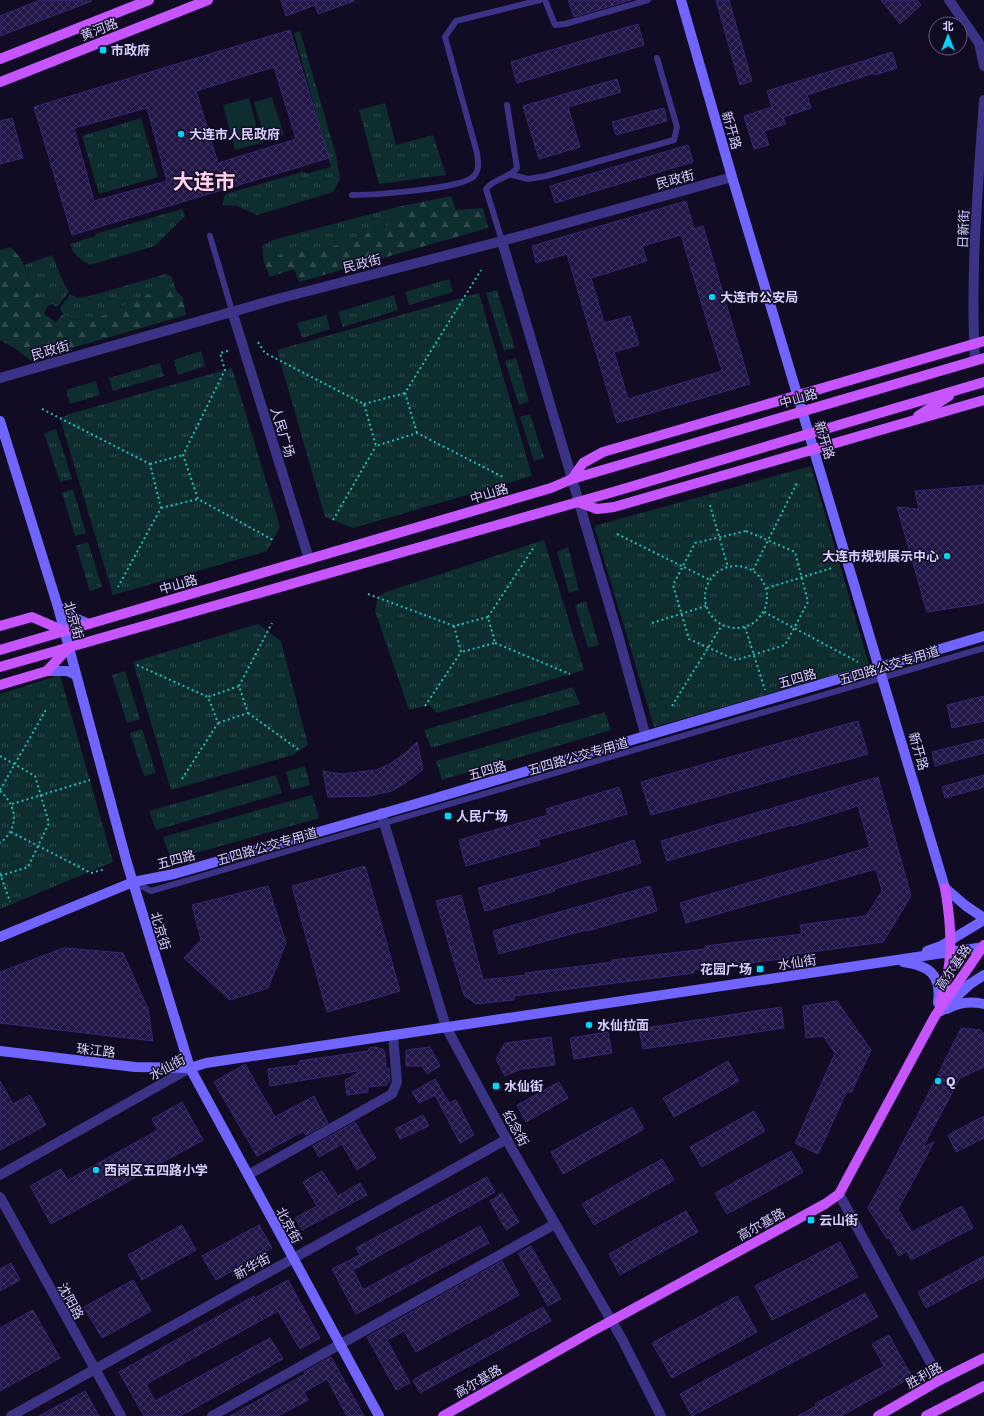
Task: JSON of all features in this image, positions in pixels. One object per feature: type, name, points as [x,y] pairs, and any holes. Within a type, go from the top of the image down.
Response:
[{"type":"main road","name":"黄河路","points":[[0,82],[208,0]]},
{"type":"main road","name":"新开路","points":[[681,0],[732,177],[884,679],[945,888]]},
{"type":"main road","name":"黄河路","points":[[0,59],[144,1]]},
{"type":"main road","points":[[572,479],[583,463],[603,452],[979,343]]},
{"type":"main road","name":"中山路","points":[[0,650],[551,488],[572,479],[802,410],[980,359]]},
{"type":"main road","points":[[0,667],[578,502],[984,382]]},
{"type":"main road","points":[[908,422],[960,389]]},
{"type":"main road","points":[[578,502],[597,509],[614,508],[984,400]]},
{"type":"main road","name":"北京街","points":[[0,421],[58,607],[133,882],[190,1068],[379,1416]]},
{"type":"main road","points":[[58,607],[73,617],[89,624]]},
{"type":"main road","points":[[0,626],[32,617],[64,632]]},
{"type":"main road","name":"五四路","points":[[0,937],[133,882],[174,874],[646,737],[984,636]]},
{"type":"main road","points":[[47,671],[69,647]]},
{"type":"main road","points":[[0,685],[47,671],[67,671],[76,675]]},
{"type":"main road","points":[[945,888],[977,907],[984,907]]},
{"type":"main road","points":[[885,962],[922,953],[942,946],[984,919],[945,888]]},
{"type":"main road","points":[[935,1016],[948,978],[951,952],[945,888]]},
{"type":"main road","name":"水仙街","points":[[190,1068],[206,1063],[984,947]]},
{"type":"main road","name":"高尔基路","points":[[443,1416],[610,1321],[818,1208],[840,1194],[935,1016],[984,947]]},
{"type":"main road","points":[[885,962],[919,965],[932,972],[940,991],[935,1016]]},
{"type":"main road","points":[[935,1016],[970,984],[984,975]]},
{"type":"main road","points":[[935,1016],[954,1005],[974,1002],[984,1004]]},
{"type":"main road","name":"珠江路","points":[[0,1051],[135,1067],[190,1068]]},
{"type":"main road","name":"胜利路","points":[[878,1416],[940,1380],[984,1358]]},
{"type":"main road","points":[[926,1416],[984,1386]]},
{"type":"street","points":[[950,0],[979,44],[984,66]]},
{"type":"street","name":"日新街","points":[[980,359],[977,204],[984,100]]},
{"type":"street","name":"民政街","points":[[0,378],[232,311],[502,241],[732,177]]},
{"type":"street","points":[[502,241],[566,463],[618,635],[646,737]]},
{"type":"street","name":"人民广场","points":[[232,311],[309,559]]},
{"type":"street","name":"纪念街","points":[[381,813],[446,1027],[507,1139],[610,1321],[622,1339],[661,1416]]},
{"type":"street","points":[[248,1176],[392,1094],[397,1082],[393,1035]]},
{"type":"street","name":"水仙街","points":[[0,1175],[190,1068]]},
{"type":"street","name":"新华街","points":[[11,1416],[507,1139]]},
{"type":"street","points":[[840,1194],[940,1380]]},
{"type":"street","name":"沈阳路","points":[[0,1197],[121,1416]]},
{"type":"street","points":[[212,1416],[556,1224]]},
{"type":"lane","points":[[352,195],[369,195],[452,186],[473,178],[478,168],[477,153],[445,37],[456,21],[540,0]]},
{"type":"lane","points":[[545,0],[555,25],[565,24],[648,0]]},
{"type":"lane","points":[[512,175],[528,179],[546,176],[674,140],[677,127],[657,58]]},
{"type":"lane","points":[[502,241],[486,189],[491,183],[512,175],[517,168],[506,105]]},
{"type":"lane","points":[[210,236],[232,311]]},
{"type":"lane","name":"五四路公交专用道","points":[[133,882],[151,891],[884,679],[984,648]]},
{"type":"path","points":[[258,342],[265,353],[364,404],[405,393],[481,270]]},
{"type":"path","points":[[198,499],[183,455],[225,370],[220,353],[228,351]]},
{"type":"path","points":[[405,393],[417,433]]},
{"type":"path","points":[[364,404],[376,446]]},
{"type":"path","points":[[42,409],[150,464],[183,455]]},
{"type":"path","points":[[333,520],[376,446],[417,433],[503,477]]},
{"type":"path","points":[[118,587],[161,508],[150,464]]},
{"type":"path","points":[[753,570],[798,481]]},
{"type":"path","points":[[161,508],[198,499],[273,540]]},
{"type":"path","points":[[710,505],[728,567]]},
{"type":"path","points":[[746,531],[795,552],[808,602],[785,645],[736,660],[689,639],[673,584],[695,543],[720,537],[746,531]]},
{"type":"path","points":[[617,534],[710,580]]},
{"type":"path","points":[[368,594],[454,626],[488,617],[534,547]]},
{"type":"path","points":[[728,567],[745,567],[753,570],[759,575],[767,588],[767,600],[764,612],[756,621],[745,627],[737,628],[722,624],[715,620],[706,606],[706,593],[710,580],[715,574],[728,567]]},
{"type":"path","points":[[767,588],[832,568]]},
{"type":"path","points":[[652,623],[706,606]]},
{"type":"path","points":[[764,612],[862,664]]},
{"type":"path","points":[[488,617],[495,643]]},
{"type":"path","points":[[137,665],[208,697],[238,686],[272,623]]},
{"type":"path","points":[[672,706],[722,624]]},
{"type":"path","points":[[454,626],[461,652]]},
{"type":"path","points":[[745,627],[766,691]]},
{"type":"path","points":[[424,706],[461,652],[495,643],[570,674]]},
{"type":"path","points":[[238,686],[248,713],[299,750]]},
{"type":"path","points":[[208,697],[218,723]]},
{"type":"path","points":[[0,843],[11,832],[15,814],[12,804],[0,791],[47,708]]},
{"type":"path","points":[[182,779],[218,723],[248,713]]},
{"type":"path","points":[[0,756],[34,776],[49,823],[28,867],[1,876]]},
{"type":"path","points":[[12,804],[90,780]]},
{"type":"path","points":[[11,832],[91,873],[105,868]]},
{"type":"path","points":[[0,873],[10,902]]},
{"type":"green space","points":[[300,31],[336,155],[340,179],[333,192],[257,215],[237,206],[222,205],[225,194],[302,172],[309,173],[331,167],[294,33]]},
{"type":"green space","points":[[272,97],[284,135],[265,141],[254,102]]},
{"type":"green space","points":[[249,98],[261,143],[235,150],[223,105]]},
{"type":"green space","points":[[385,103],[396,145],[433,135],[446,175],[379,184],[359,110]]},
{"type":"green space","points":[[141,118],[158,177],[99,194],[82,136]]},
{"type":"green space","points":[[451,196],[456,210],[483,208],[488,228],[299,282],[294,269],[270,277],[264,263],[297,247],[313,254],[389,225],[397,207]]},
{"type":"green space","points":[[397,207],[389,225],[313,254],[297,247],[264,263],[262,246],[273,240]]},
{"type":"green space","points":[[182,209],[185,216],[155,246],[90,265],[75,254],[71,248],[70,244],[96,236],[95,234]]},
{"type":"green space","points":[[11,247],[22,260],[29,281],[47,306],[44,314],[56,322],[63,314],[73,320],[102,316],[157,290],[176,290],[183,298],[186,315],[30,360],[16,349],[0,340],[0,250]]},
{"type":"green space","points":[[52,255],[69,292],[57,307],[52,304],[47,306],[29,281],[24,265]]},
{"type":"green space","points":[[166,274],[171,276],[176,290],[157,290],[102,316],[73,320],[63,314],[60,308],[70,294],[78,298],[86,297]]},
{"type":"green space","points":[[449,279],[453,292],[409,305],[405,292]]},
{"type":"green space","points":[[497,290],[515,348],[504,351],[486,293]]},
{"type":"green space","points":[[479,293],[532,476],[353,528],[325,517],[277,350]]},
{"type":"green space","points":[[394,295],[398,310],[343,327],[338,312]]},
{"type":"green space","points":[[326,315],[330,329],[302,338],[297,323]]},
{"type":"green space","points":[[201,351],[205,366],[178,375],[174,360]]},
{"type":"green space","points":[[516,358],[529,401],[519,405],[505,361]]},
{"type":"green space","points":[[160,363],[164,376],[113,391],[109,378]]},
{"type":"green space","points":[[232,368],[280,527],[267,551],[113,595],[60,418]]},
{"type":"green space","points":[[96,381],[100,395],[70,404],[66,390]]},
{"type":"green space","points":[[530,414],[544,458],[534,461],[520,417]]},
{"type":"green space","points":[[56,429],[72,479],[60,482],[44,433]]},
{"type":"green space","points":[[811,466],[869,665],[654,727],[594,526]]},
{"type":"green space","points":[[73,489],[86,533],[75,536],[62,493]]},
{"type":"green space","points":[[544,540],[584,670],[437,713],[429,705],[409,710],[375,611],[378,597],[386,592]]},
{"type":"green space","points":[[88,542],[102,587],[90,591],[76,546]]},
{"type":"green space","points":[[568,547],[579,590],[569,593],[557,552]]},
{"type":"green space","points":[[586,601],[599,645],[588,648],[575,605]]},
{"type":"green space","points":[[258,624],[281,641],[308,745],[293,755],[171,790],[133,662]]},
{"type":"green space","points":[[125,671],[140,719],[127,723],[112,675]]},
{"type":"green space","points":[[60,675],[113,862],[0,909],[0,694]]},
{"type":"green space","points":[[573,687],[580,704],[431,748],[424,730]]},
{"type":"green space","points":[[605,712],[611,730],[442,780],[436,761]]},
{"type":"green space","points":[[142,729],[156,773],[144,776],[130,733]]},
{"type":"green space","points":[[305,766],[310,785],[291,790],[286,772]]},
{"type":"green space","points":[[276,775],[282,793],[156,830],[149,811]]},
{"type":"green space","points":[[312,795],[319,818],[171,860],[163,837]]},
{"type":"building","points":[[40,0],[92,1],[0,36],[0,16]]},
{"type":"building","points":[[281,0],[354,1],[318,14],[315,5],[286,16]]},
{"type":"building","points":[[568,0],[631,0],[574,17]]},
{"type":"building","points":[[716,0],[729,0],[752,81],[740,85]]},
{"type":"building","points":[[881,0],[917,0],[921,5],[900,24]]},
{"type":"building","points":[[638,24],[644,45],[517,83],[511,62]]},
{"type":"building","name":"大连市人民政府","points":[[290,30],[329,158],[72,235],[34,107]],"holes":[[[274,67],[296,139],[218,163],[196,91]],[[147,108],[167,181],[94,201],[74,128]]]},
{"type":"building","points":[[892,52],[897,68],[875,75],[874,73],[807,95],[811,108],[783,117],[786,124],[764,131],[769,145],[754,149],[744,116],[772,107],[767,91]]},
{"type":"building","points":[[617,79],[621,92],[568,107],[580,147],[539,159],[523,106]]},
{"type":"building","points":[[664,108],[667,121],[616,135],[612,122]]},
{"type":"building","points":[[12,118],[23,158],[0,164],[0,121]]},
{"type":"building","points":[[688,145],[693,162],[555,203],[550,186]]},
{"type":"building","name":"大连市公安局","points":[[686,201],[694,229],[703,226],[750,384],[617,423],[567,254],[536,263],[532,246]],"holes":[[[681,235],[722,371],[628,399],[614,352],[639,345],[630,316],[604,323],[591,278],[647,261],[642,246]]]},
{"type":"building","name":"大连市规划展示中心","points":[[984,485],[984,603],[927,612],[897,507],[919,509],[915,491]]},
{"type":"building","points":[[984,696],[984,721],[952,728],[947,705]]},
{"type":"building","points":[[858,721],[868,754],[651,815],[641,782]]},
{"type":"building","points":[[984,739],[984,753],[935,766],[932,752]]},
{"type":"building","points":[[417,742],[423,769],[411,779],[392,791],[369,796],[328,797],[323,771],[342,774],[376,770],[388,765],[404,754]]},
{"type":"building","points":[[984,775],[984,787],[945,798],[942,787]]},
{"type":"building","points":[[878,777],[911,896],[883,942],[789,955],[789,958],[694,970],[694,973],[514,996],[514,1000],[476,1004],[464,995],[436,901],[461,895],[483,980],[613,962],[612,960],[705,949],[705,946],[802,934],[800,925],[866,916],[882,891],[876,869],[686,923],[680,903],[870,847],[858,806],[793,826],[792,825],[667,861],[661,841]]},
{"type":"building","points":[[619,787],[627,814],[538,840],[540,845],[466,866],[459,840],[548,815],[546,809]]},
{"type":"building","points":[[634,840],[641,863],[554,889],[555,891],[485,911],[478,888],[562,864]]},
{"type":"building","points":[[365,866],[400,991],[327,1012],[292,886]]},
{"type":"building","points":[[268,886],[286,943],[268,988],[230,1000],[184,958],[201,940],[192,905]]},
{"type":"building","points":[[650,886],[657,911],[499,954],[493,931]]},
{"type":"building","points":[[64,948],[123,953],[148,1009],[153,1041],[0,1023],[0,972]]},
{"type":"building","points":[[837,1001],[871,1050],[851,1093],[847,1091],[818,1154],[795,1143],[835,1053],[823,1036],[806,1038],[803,1006]]},
{"type":"building","points":[[781,1007],[784,1028],[643,1049],[639,1029]]},
{"type":"building","points":[[961,1028],[981,1030],[984,1034],[984,1067],[960,1078],[923,1147],[934,1142],[898,1209],[912,1232],[962,1206],[973,1228],[911,1260],[907,1251],[899,1256],[889,1238],[887,1239],[868,1208],[916,1118]]},
{"type":"building","points":[[608,1032],[612,1053],[574,1059],[570,1038]]},
{"type":"building","points":[[551,1037],[555,1065],[521,1069],[505,1076],[496,1059],[505,1043]]},
{"type":"building","points":[[375,1047],[383,1049],[385,1054],[386,1069],[389,1068],[390,1081],[387,1082],[387,1085],[368,1087],[368,1092],[347,1095],[345,1080],[363,1070],[270,1086],[268,1069],[299,1065],[299,1061],[368,1051],[369,1048]]},
{"type":"building","points":[[430,1047],[440,1066],[427,1074],[422,1066],[406,1066],[406,1050]]},
{"type":"building","points":[[728,1061],[739,1081],[674,1117],[663,1098]]},
{"type":"building","points":[[245,1064],[275,1117],[314,1096],[328,1123],[306,1135],[304,1131],[257,1156],[214,1082]]},
{"type":"building","points":[[435,1079],[449,1103],[456,1100],[474,1135],[460,1143],[435,1095],[419,1103],[412,1092]]},
{"type":"building","points":[[0,1081],[13,1104],[30,1095],[46,1125],[0,1150]]},
{"type":"building","points":[[559,1082],[568,1098],[526,1122],[517,1105]]},
{"type":"building","points":[[182,1102],[203,1140],[51,1224],[30,1186],[61,1169],[68,1180],[158,1130],[152,1119]]},
{"type":"building","points":[[632,1107],[644,1129],[563,1174],[551,1152]]},
{"type":"building","points":[[754,1111],[765,1131],[702,1167],[690,1147]]},
{"type":"building","points":[[423,1115],[429,1126],[400,1139],[395,1129]]},
{"type":"building","points":[[984,1116],[984,1138],[956,1152],[948,1135]]},
{"type":"building","points":[[355,1122],[376,1158],[357,1170],[342,1144],[319,1157],[313,1146]]},
{"type":"building","points":[[791,1151],[803,1172],[727,1214],[715,1193]]},
{"type":"building","points":[[662,1159],[674,1180],[594,1225],[582,1204]]},
{"type":"building","points":[[322,1171],[338,1196],[360,1183],[367,1195],[302,1230],[295,1218],[317,1206],[303,1182]]},
{"type":"building","points":[[487,1177],[495,1192],[353,1270],[363,1290],[480,1226],[489,1243],[356,1314],[332,1269],[360,1255],[356,1248]]},
{"type":"building","points":[[502,1193],[519,1222],[506,1230],[490,1201]]},
{"type":"building","points":[[686,1211],[698,1232],[620,1275],[609,1254]]},
{"type":"building","points":[[182,1225],[196,1250],[142,1280],[128,1255]]},
{"type":"building","points":[[259,1225],[272,1248],[216,1280],[202,1256]]},
{"type":"building","points":[[840,1242],[858,1277],[772,1320],[755,1286]]},
{"type":"building","points":[[531,1246],[561,1299],[548,1306],[518,1253]]},
{"type":"building","points":[[984,1256],[984,1277],[926,1308],[918,1292]]},
{"type":"building","points":[[502,1261],[519,1295],[416,1352],[404,1331],[387,1340],[410,1383],[396,1390],[367,1337]]},
{"type":"building","points":[[11,1263],[20,1280],[0,1291],[0,1269]]},
{"type":"building","points":[[133,1280],[151,1311],[102,1338],[84,1307]]},
{"type":"building","points":[[288,1280],[320,1338],[300,1349],[278,1311],[146,1384],[155,1401],[270,1338],[283,1359],[180,1416],[144,1416],[119,1372],[254,1296],[255,1298]]},
{"type":"building","points":[[865,1293],[878,1317],[692,1416],[680,1394]]},
{"type":"building","points":[[737,1296],[757,1332],[672,1378],[652,1343]]},
{"type":"building","points":[[543,1307],[551,1321],[420,1393],[413,1380]]},
{"type":"building","points":[[33,1310],[60,1358],[0,1391],[0,1328]]},
{"type":"building","points":[[889,1335],[912,1377],[841,1416],[798,1416],[816,1406],[815,1404],[884,1366],[872,1344]]},
{"type":"building","points":[[331,1357],[364,1416],[347,1416],[327,1379],[304,1392],[308,1400],[278,1416],[230,1416],[305,1374],[304,1372]]},
{"type":"building","points":[[85,1391],[99,1416],[39,1416]]},
{"type":"place","name":"市政府","points":[[103,50]]},
{"type":"place","name":"大连市人民政府","points":[[181,134]]},
{"type":"place","name":"大连市公安局","points":[[712,297]]},
{"type":"place","name":"大连市规划展示中心","points":[[947,556]]},
{"type":"place","name":"人民广场","points":[[448,816]]},
{"type":"place","name":"花园广场","points":[[760,969]]},
{"type":"place","name":"水仙拉面","points":[[589,1025]]},
{"type":"place","name":"Q","points":[[938,1081]]},
{"type":"place","name":"水仙街","points":[[496,1086]]},
{"type":"place","name":"西岗区五四路小学","points":[[96,1170]]},
{"type":"place","name":"云山街","points":[[811,1220]]},
{"type":"district","name":"大连市","points":[[204,182]]}]
